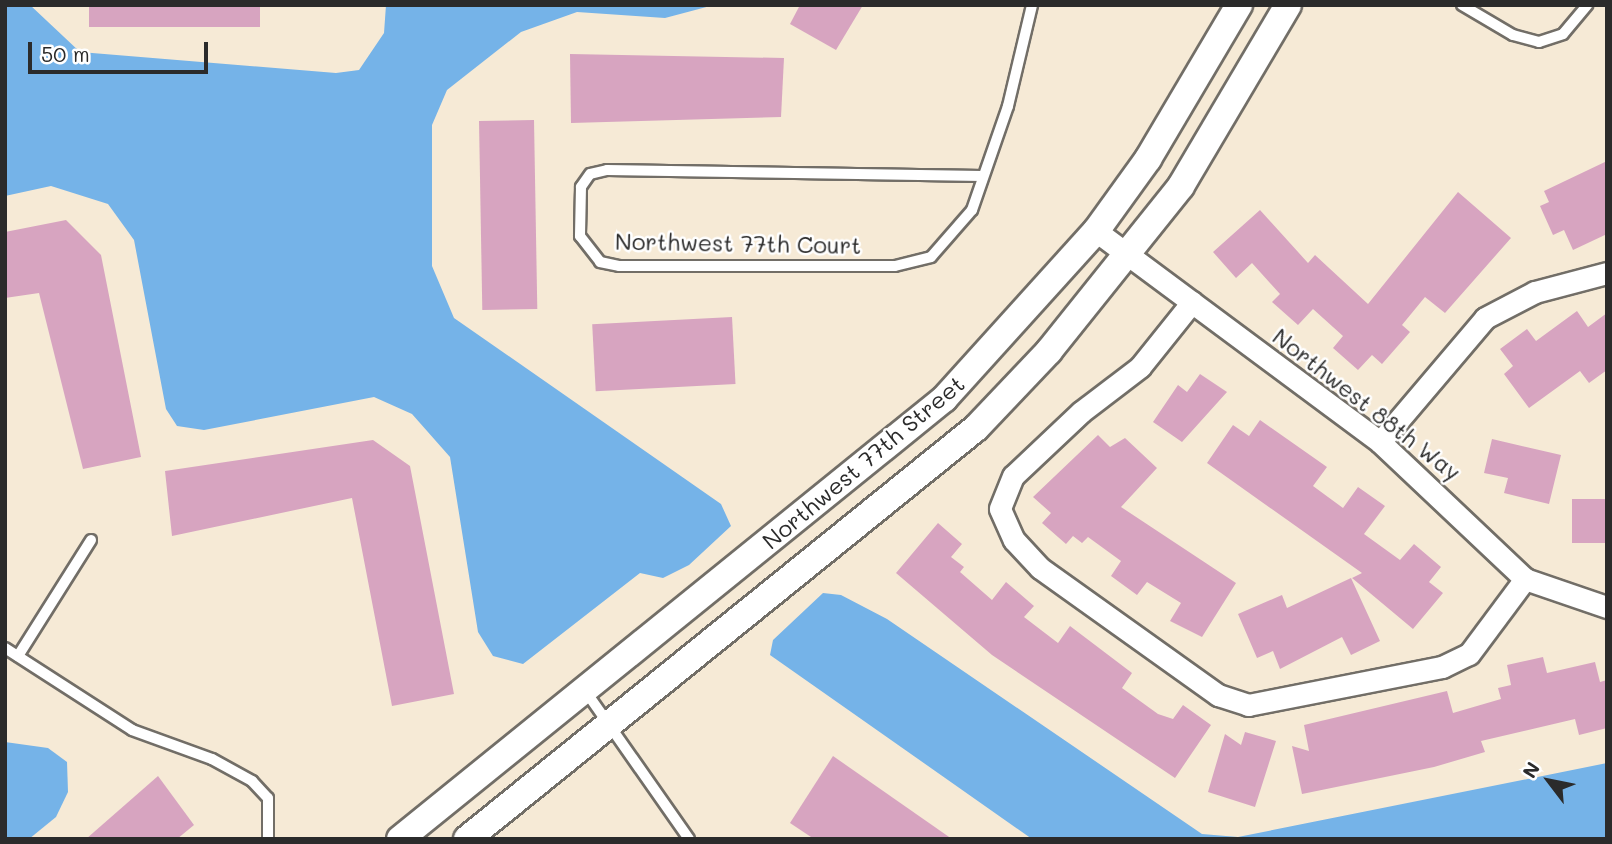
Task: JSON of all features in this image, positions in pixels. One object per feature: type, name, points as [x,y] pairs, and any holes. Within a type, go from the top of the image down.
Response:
[{"type":"street","name":"Northwest 77th Street","points":[[400,839],[944,399],[1096,231],[1148,159],[1239,5]]},
{"type":"street","name":"Northwest 77th Street","points":[[467,839],[976,428],[1129,256],[1181,186],[1289,5]]},
{"type":"street","name":"Northwest 88th Way","points":[[1096,231],[1380,442],[1525,579],[1607,607]]},
{"type":"street","points":[[1380,442],[1485,317],[1535,292],[1607,273]]},
{"type":"street","points":[[1192,302],[1140,367],[1081,412],[1013,477],[1000,509],[1014,540],[1040,568],[1217,695],[1248,705],[1443,667],[1469,654],[1525,579]]},
{"type":"lane","name":"Northwest 77th Court","points":[[982,176],[607,170],[590,174],[581,187],[580,236],[600,262],[619,266],[895,266],[931,257],[954,236],[972,210],[982,176],[1032,5]]},
{"type":"lane","points":[[1462,5],[1513,35],[1539,42],[1563,34],[1587,5]]},
{"type":"lane","points":[[19,656],[91,540]]},
{"type":"lane","points":[[5,648],[132,730],[212,759],[252,781],[268,798],[273,820],[268,839]]},
{"type":"lane","points":[[584,689],[607,727],[689,839]]},
{"type":"water","points":[[5,5],[30,5],[80,52],[336,73],[359,70],[384,33],[386,5],[714,5],[665,18],[577,12],[521,32],[447,90],[432,125],[432,266],[454,318],[721,504],[731,526],[689,565],[663,578],[640,573],[523,664],[493,656],[478,632],[450,457],[412,414],[374,397],[204,430],[177,426],[166,409],[134,240],[108,204],[51,186],[5,196]]},
{"type":"water","points":[[823,593],[841,595],[887,619],[1202,834],[1238,837],[1607,763],[1607,839],[1032,839],[770,655],[773,640]]},
{"type":"water","points":[[5,742],[48,748],[67,762],[68,792],[56,817],[29,839],[5,839]]},
{"type":"building","points":[[89,5],[260,5],[260,27],[89,27]]},
{"type":"building","points":[[800,5],[863,5],[836,50],[790,24]]},
{"type":"building","points":[[570,54],[784,58],[781,117],[571,123]]},
{"type":"building","points":[[534,120],[537,309],[482,310],[479,121]]},
{"type":"building","points":[[1607,161],[1607,234],[1573,250],[1564,230],[1553,235],[1540,206],[1549,202],[1544,191]]},
{"type":"building","points":[[1458,192],[1511,238],[1445,313],[1425,297],[1402,325],[1410,332],[1382,364],[1372,355],[1358,370],[1333,348],[1343,336],[1313,309],[1298,325],[1272,302],[1280,294],[1252,263],[1236,278],[1213,252],[1260,210],[1308,263],[1315,255],[1368,304]]},
{"type":"building","points":[[66,220],[101,255],[141,457],[83,469],[39,293],[5,298],[5,232]]},
{"type":"building","points":[[1577,311],[1588,327],[1607,313],[1607,370],[1589,383],[1580,371],[1529,408],[1504,374],[1513,366],[1500,349],[1527,329],[1536,341]]},
{"type":"building","points":[[732,317],[736,384],[596,391],[592,324]]},
{"type":"building","points":[[1200,374],[1227,392],[1182,442],[1153,422],[1178,385],[1187,392]]},
{"type":"building","points":[[1260,420],[1327,467],[1313,486],[1343,508],[1358,487],[1385,506],[1364,534],[1400,560],[1414,544],[1441,567],[1429,582],[1443,593],[1413,629],[1352,578],[1362,573],[1207,463],[1233,425],[1249,436]]},
{"type":"building","points":[[1098,435],[1110,447],[1125,438],[1157,468],[1121,507],[1236,583],[1202,637],[1170,621],[1181,603],[1147,582],[1137,595],[1111,576],[1121,561],[1088,537],[1082,543],[1073,536],[1066,544],[1042,523],[1051,513],[1033,497]]},
{"type":"building","points":[[1492,439],[1561,455],[1549,504],[1504,493],[1508,478],[1484,473]]},
{"type":"building","points":[[373,440],[410,466],[454,694],[392,706],[352,498],[172,536],[165,471]]},
{"type":"building","points":[[1572,499],[1607,499],[1607,543],[1572,543]]},
{"type":"building","points":[[938,523],[962,544],[951,557],[964,567],[960,572],[992,600],[1006,582],[1034,606],[1024,617],[1058,643],[1070,626],[1132,673],[1122,688],[1158,714],[1173,719],[1183,705],[1211,725],[1175,778],[992,655],[896,573]]},
{"type":"building","points":[[1351,578],[1380,641],[1351,655],[1342,637],[1280,669],[1273,651],[1257,658],[1238,614],[1282,595],[1287,608]]},
{"type":"building","points":[[1543,657],[1547,673],[1595,662],[1600,682],[1607,680],[1607,728],[1579,735],[1575,719],[1481,741],[1485,752],[1434,767],[1302,794],[1292,746],[1309,751],[1304,725],[1447,691],[1453,713],[1501,699],[1498,688],[1511,685],[1507,665]]},
{"type":"building","points":[[1245,732],[1276,741],[1255,807],[1208,792],[1225,734],[1241,745]]},
{"type":"building","points":[[833,756],[952,839],[814,839],[790,823]]},
{"type":"building","points":[[158,776],[194,825],[177,839],[86,839]]}]
